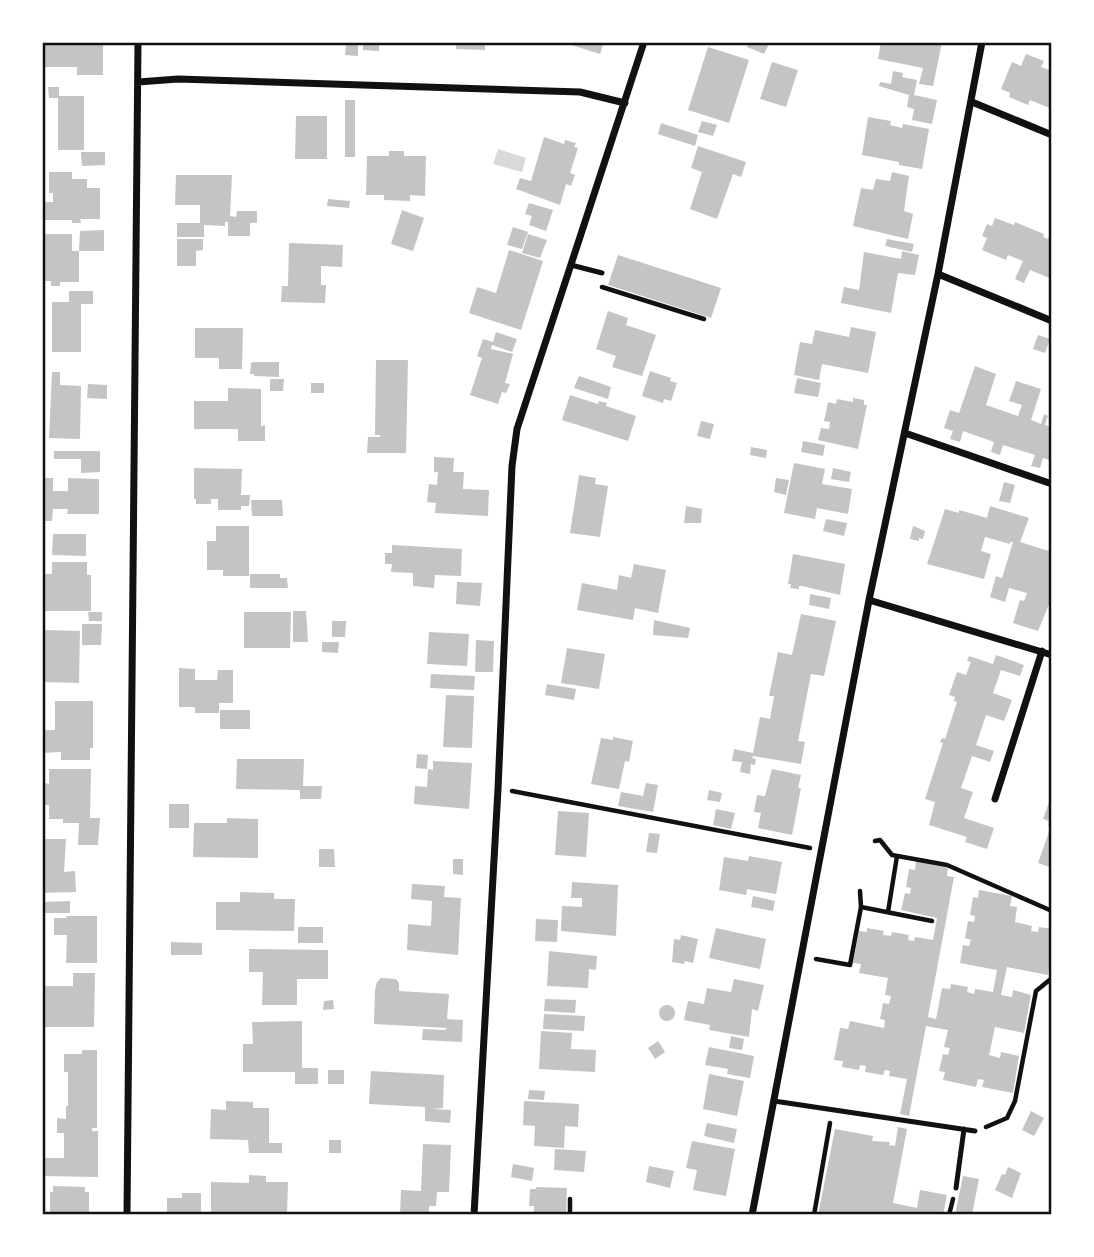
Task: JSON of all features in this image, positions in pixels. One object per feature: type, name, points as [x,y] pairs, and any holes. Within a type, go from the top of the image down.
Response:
[{"type":"street","points":[[127,1215],[138,42]]},
{"type":"street","points":[[474,1215],[498,789],[513,455],[517,429],[644,42]]},
{"type":"street","points":[[752,1215],[869,600],[938,274],[982,42]]},
{"type":"street","points":[[138,82],[178,79],[580,92],[625,103]]},
{"type":"street","points":[[972,102],[1052,135]]},
{"type":"street","points":[[938,274],[1052,321]]},
{"type":"street","points":[[905,433],[1052,484]]},
{"type":"street","points":[[869,600],[1052,655]]},
{"type":"street","points":[[995,799],[1042,651]]},
{"type":"lane","points":[[571,265],[602,273]]},
{"type":"lane","points":[[774,1101],[975,1131]]},
{"type":"lane","points":[[956,1188],[964,1129]]},
{"type":"path","points":[[602,273],[599,286],[704,319]]},
{"type":"path","points":[[498,789],[821,850]]},
{"type":"path","points":[[875,841],[880,840],[892,855],[947,865],[1052,911]]},
{"type":"path","points":[[888,912],[897,856]]},
{"type":"path","points":[[801,957],[850,965],[861,907],[860,891]]},
{"type":"path","points":[[861,907],[932,920]]},
{"type":"path","points":[[975,1131],[1007,1118],[1015,1101],[1036,991],[1052,978]]},
{"type":"path","points":[[814,1215],[833,1110]]},
{"type":"path","points":[[570,1199],[570,1215]]},
{"type":"shaded area","points":[[498,149],[526,158],[522,172],[493,164]]},
{"type":"building","points":[[42,42],[103,42],[103,75],[77,75],[77,67],[42,67]]},
{"type":"building","points":[[346,42],[358,42],[358,56],[345,55]]},
{"type":"building","points":[[363,42],[379,42],[379,51],[363,50]]},
{"type":"building","points":[[456,42],[485,42],[485,50],[456,49]]},
{"type":"building","points":[[562,42],[604,42],[600,54]]},
{"type":"building","points":[[749,42],[770,42],[764,54],[747,47]]},
{"type":"building","points":[[881,42],[942,42],[933,86],[919,84],[923,68],[878,59]]},
{"type":"building","points":[[708,47],[749,60],[729,123],[688,110]]},
{"type":"building","points":[[1026,54],[1044,61],[1041,67],[1052,71],[1052,109],[1030,100],[1028,105],[1009,97],[1010,93],[1001,89],[1012,62],[1021,66]]},
{"type":"building","points":[[772,62],[798,70],[786,107],[760,99]]},
{"type":"building","points":[[893,71],[903,73],[902,77],[917,80],[914,95],[937,100],[932,124],[912,120],[914,109],[907,107],[909,95],[879,86],[880,82],[891,84]]},
{"type":"building","points":[[48,87],[59,87],[59,96],[84,96],[84,150],[58,150],[58,98],[49,98]]},
{"type":"building","points":[[345,100],[355,100],[355,157],[345,157]]},
{"type":"building","points":[[296,116],[327,116],[327,159],[295,159]]},
{"type":"building","points":[[868,117],[891,121],[890,125],[902,128],[903,124],[929,129],[922,169],[862,155]]},
{"type":"building","points":[[702,121],[717,125],[713,136],[698,132]]},
{"type":"building","points":[[661,123],[698,135],[695,146],[658,134]]},
{"type":"building","points":[[544,137],[564,144],[565,140],[576,143],[574,147],[578,148],[570,173],[575,175],[571,186],[566,184],[560,205],[516,189],[520,178],[531,181]]},
{"type":"building","points":[[698,146],[746,162],[741,177],[733,174],[717,219],[690,209],[702,172],[691,168]]},
{"type":"building","points":[[389,151],[404,151],[404,156],[426,156],[425,196],[410,195],[410,201],[384,200],[384,195],[366,195],[367,156],[389,156]]},
{"type":"building","points":[[81,152],[105,152],[105,165],[82,166]]},
{"type":"building","points":[[49,172],[72,172],[72,179],[87,179],[87,188],[100,188],[100,219],[80,219],[81,223],[72,223],[72,220],[42,220],[42,202],[53,202],[53,193],[49,193]]},
{"type":"building","points":[[892,172],[909,176],[904,211],[913,214],[908,239],[853,226],[861,188],[873,190],[876,179],[890,181]]},
{"type":"building","points":[[176,175],[232,175],[230,216],[236,217],[237,211],[257,211],[257,223],[250,223],[250,236],[228,236],[228,222],[225,222],[225,226],[204,225],[204,237],[177,237],[177,223],[200,223],[200,205],[175,205]]},
{"type":"building","points":[[328,199],[350,201],[349,208],[327,206]]},
{"type":"building","points":[[529,203],[553,210],[546,231],[529,225],[532,216],[525,214]]},
{"type":"building","points":[[402,210],[424,218],[413,251],[391,244]]},
{"type":"building","points":[[995,218],[1014,225],[1015,222],[1044,234],[1043,237],[1048,239],[1052,228],[1052,279],[1030,270],[1024,283],[1015,279],[1023,261],[1008,255],[1006,260],[982,250],[987,238],[982,236],[987,224],[992,226]]},
{"type":"building","points":[[513,227],[528,232],[522,249],[507,245]]},
{"type":"building","points":[[104,230],[104,251],[79,251],[80,231]]},
{"type":"building","points":[[42,234],[72,234],[72,251],[79,251],[79,282],[60,282],[60,286],[51,286],[51,281],[42,281]]},
{"type":"building","points":[[528,234],[547,240],[540,258],[522,253]]},
{"type":"building","points":[[177,239],[203,239],[203,250],[196,251],[196,266],[177,266]]},
{"type":"building","points":[[887,239],[914,244],[912,252],[885,246]]},
{"type":"building","points":[[289,243],[343,245],[342,267],[321,266],[321,285],[326,285],[325,303],[281,302],[282,286],[288,286]]},
{"type":"building","points":[[509,250],[543,261],[521,330],[469,313],[477,287],[496,293]]},
{"type":"building","points":[[902,251],[919,255],[915,275],[898,273],[891,313],[841,303],[844,287],[859,290],[864,252],[901,259]]},
{"type":"building","points":[[618,255],[721,288],[711,318],[608,285]]},
{"type":"building","points":[[69,291],[93,291],[93,304],[81,304],[81,352],[52,352],[52,302],[69,302]]},
{"type":"building","points":[[608,311],[628,318],[626,325],[656,335],[642,376],[612,367],[616,356],[596,349]]},
{"type":"building","points":[[851,327],[876,332],[868,373],[822,364],[819,380],[794,375],[800,342],[812,344],[815,330],[849,337]]},
{"type":"building","points":[[195,328],[243,328],[242,369],[219,369],[219,358],[195,358]]},
{"type":"building","points":[[496,332],[517,339],[512,352],[492,345],[491,349],[513,354],[505,383],[510,384],[506,393],[502,392],[498,404],[470,395],[482,358],[477,356],[483,339],[493,342]]},
{"type":"building","points":[[1038,335],[1050,339],[1045,353],[1033,349]]},
{"type":"building","points":[[376,360],[408,360],[406,453],[367,453],[368,437],[380,437],[375,435]]},
{"type":"building","points":[[279,362],[279,377],[250,374],[251,363]]},
{"type":"building","points":[[975,366],[996,374],[986,405],[1018,416],[1022,405],[1009,401],[1016,381],[1041,389],[1031,420],[1041,424],[1044,414],[1048,416],[1045,425],[1052,427],[1052,461],[1043,458],[1040,468],[1031,466],[1035,455],[1003,445],[1000,455],[991,452],[994,442],[963,431],[960,442],[950,439],[953,431],[944,428],[950,410],[959,413]]},
{"type":"building","points":[[650,371],[671,378],[670,381],[677,383],[671,401],[664,399],[663,403],[642,396]]},
{"type":"building","points":[[52,372],[60,372],[60,385],[81,386],[80,439],[49,438]]},
{"type":"building","points":[[579,376],[611,387],[608,399],[574,388]]},
{"type":"building","points":[[797,378],[821,383],[818,397],[794,393]]},
{"type":"building","points":[[270,379],[284,379],[283,391],[270,391]]},
{"type":"building","points":[[311,383],[324,383],[324,393],[311,393]]},
{"type":"building","points":[[88,384],[107,385],[107,399],[87,398]]},
{"type":"building","points":[[228,388],[261,389],[261,426],[265,425],[265,441],[238,441],[238,429],[194,429],[194,401],[228,401]]},
{"type":"building","points":[[570,395],[598,404],[599,401],[607,403],[606,406],[636,416],[628,441],[562,420]]},
{"type":"building","points":[[853,398],[864,400],[864,405],[867,405],[858,449],[818,440],[821,428],[829,429],[830,422],[824,421],[828,402],[836,404],[837,399],[853,402]]},
{"type":"building","points":[[701,421],[714,424],[710,439],[697,436]]},
{"type":"building","points":[[803,441],[825,445],[823,456],[801,452]]},
{"type":"building","points":[[751,447],[767,450],[766,458],[750,455]]},
{"type":"building","points":[[54,451],[100,451],[100,472],[81,473],[81,459],[54,459]]},
{"type":"building","points":[[434,457],[454,458],[453,472],[464,472],[463,489],[489,490],[488,516],[435,513],[436,503],[427,502],[429,484],[437,485],[438,472],[434,472]]},
{"type":"building","points":[[794,463],[825,469],[822,484],[852,489],[848,514],[817,508],[815,519],[784,513]]},
{"type":"building","points":[[194,468],[242,469],[241,495],[250,495],[249,506],[241,506],[241,510],[218,510],[218,499],[211,499],[211,504],[196,504]]},
{"type":"building","points":[[833,468],[851,472],[849,482],[831,479]]},
{"type":"building","points":[[579,475],[596,478],[595,484],[608,486],[600,537],[570,533]]},
{"type":"building","points":[[42,478],[53,478],[53,491],[68,491],[68,478],[99,479],[99,514],[67,514],[68,509],[53,509],[52,521],[42,521]]},
{"type":"building","points":[[776,478],[789,480],[786,495],[774,492]]},
{"type":"building","points":[[1004,482],[1015,485],[1010,503],[999,501]]},
{"type":"building","points":[[251,500],[282,500],[283,516],[252,516]]},
{"type":"building","points":[[686,506],[702,509],[701,523],[684,523]]},
{"type":"building","points":[[990,506],[1029,518],[1020,542],[1052,552],[1052,597],[1038,631],[1013,623],[1020,600],[1024,601],[1027,593],[1009,588],[1005,602],[990,597],[996,576],[1002,578],[1013,542],[1010,544],[985,537],[981,551],[991,554],[984,579],[927,564],[945,509],[987,518]]},
{"type":"building","points":[[826,519],[847,523],[844,536],[823,531]]},
{"type":"building","points":[[216,526],[249,526],[249,576],[223,576],[223,570],[207,570],[207,541],[216,541]]},
{"type":"building","points":[[913,526],[925,531],[923,539],[910,539]]},
{"type":"building","points":[[53,534],[86,534],[86,556],[52,555]]},
{"type":"building","points":[[392,545],[462,549],[461,576],[435,575],[434,588],[413,586],[413,573],[391,572],[392,564],[385,564],[385,553],[392,553]]},
{"type":"building","points":[[793,554],[845,564],[840,595],[802,586],[799,586],[799,589],[790,588],[791,584],[788,584]]},
{"type":"building","points":[[52,562],[87,562],[87,575],[91,575],[91,611],[42,611],[42,574],[52,574]]},
{"type":"building","points":[[634,564],[666,570],[658,613],[635,608],[633,620],[577,610],[582,583],[617,590],[619,575],[631,578]]},
{"type":"building","points":[[250,574],[280,574],[280,578],[287,578],[288,588],[250,588]]},
{"type":"building","points":[[457,582],[482,583],[480,606],[456,604]]},
{"type":"building","points":[[810,594],[831,598],[829,609],[809,605]]},
{"type":"building","points":[[293,611],[306,611],[308,642],[293,642]]},
{"type":"building","points":[[88,612],[102,612],[102,621],[89,621]]},
{"type":"building","points":[[244,612],[291,612],[290,648],[244,648]]},
{"type":"building","points":[[801,614],[836,621],[824,676],[811,674],[798,741],[805,742],[801,764],[753,756],[752,758],[756,759],[755,765],[751,764],[750,774],[740,772],[742,762],[732,761],[734,749],[753,753],[760,717],[770,719],[774,696],[769,696],[778,652],[792,655]]},
{"type":"building","points":[[654,620],[690,628],[688,638],[653,635]]},
{"type":"building","points":[[332,621],[346,621],[345,637],[332,637]]},
{"type":"building","points":[[82,624],[102,624],[101,645],[82,645]]},
{"type":"building","points":[[45,630],[80,631],[79,683],[42,682]]},
{"type":"building","points":[[429,632],[469,634],[467,666],[427,664]]},
{"type":"building","points":[[476,640],[494,641],[493,672],[475,672]]},
{"type":"building","points":[[322,642],[339,642],[338,653],[322,652]]},
{"type":"building","points":[[567,648],[605,654],[599,689],[561,683]]},
{"type":"building","points":[[996,655],[1024,665],[1020,676],[1001,670],[993,693],[1012,700],[1004,721],[986,715],[976,745],[994,751],[990,762],[972,756],[961,788],[973,792],[964,818],[994,828],[987,849],[965,842],[967,837],[929,825],[935,802],[925,799],[943,743],[940,742],[942,738],[945,739],[957,702],[954,701],[955,697],[949,695],[957,672],[966,675],[971,662],[967,661],[969,656],[993,664]]},
{"type":"building","points":[[179,668],[195,669],[195,680],[217,680],[218,670],[233,670],[233,703],[219,703],[219,713],[195,713],[195,707],[179,707]]},
{"type":"building","points":[[431,674],[475,676],[474,690],[430,688]]},
{"type":"building","points":[[547,684],[576,689],[574,700],[545,695]]},
{"type":"building","points":[[446,695],[474,696],[472,748],[443,747]]},
{"type":"building","points":[[55,701],[93,701],[93,748],[90,748],[90,760],[61,760],[61,752],[42,753],[42,730],[55,730]]},
{"type":"building","points":[[220,710],[250,710],[250,729],[220,729]]},
{"type":"building","points":[[613,737],[633,741],[619,789],[591,784],[601,738],[613,740]]},
{"type":"building","points":[[417,754],[428,755],[427,769],[416,768]]},
{"type":"building","points":[[237,759],[304,759],[303,786],[322,786],[321,799],[300,799],[300,790],[236,789]]},
{"type":"building","points":[[433,761],[472,763],[469,809],[414,804],[415,786],[427,787],[428,769],[433,770]]},
{"type":"building","points":[[49,769],[91,769],[90,818],[100,818],[98,845],[78,845],[79,823],[63,823],[63,819],[49,819],[49,805],[45,805],[45,783],[49,784]]},
{"type":"building","points":[[772,769],[801,775],[792,835],[758,828],[761,813],[754,812],[757,795],[765,796]]},
{"type":"building","points":[[646,783],[658,785],[653,812],[618,806],[621,792],[643,796]]},
{"type":"building","points":[[709,790],[722,793],[720,802],[707,800]]},
{"type":"building","points":[[1052,794],[1052,868],[1038,863],[1051,826],[1048,825],[1049,821],[1043,819]]},
{"type":"building","points":[[169,804],[189,804],[189,828],[169,828]]},
{"type":"building","points":[[716,809],[735,813],[731,829],[713,825]]},
{"type":"building","points":[[558,811],[589,813],[586,857],[555,855]]},
{"type":"building","points":[[227,818],[258,819],[258,858],[193,857],[194,823],[227,823]]},
{"type":"building","points":[[649,833],[660,834],[657,853],[646,852]]},
{"type":"building","points":[[42,839],[66,839],[64,872],[75,871],[76,892],[42,893]]},
{"type":"building","points":[[319,849],[334,849],[335,867],[319,867]]},
{"type":"building","points":[[749,856],[782,862],[776,894],[747,889],[746,895],[719,890],[724,857],[748,861]]},
{"type":"building","points":[[453,859],[463,859],[463,875],[453,874]]},
{"type":"building","points":[[916,861],[948,868],[947,876],[954,877],[928,1017],[936,1019],[942,988],[950,989],[951,984],[968,987],[967,992],[974,994],[975,989],[993,992],[997,970],[960,963],[963,945],[969,946],[971,940],[965,938],[968,921],[974,922],[975,916],[970,915],[973,897],[978,898],[979,890],[1012,896],[1010,906],[1017,907],[1015,922],[1032,926],[1031,931],[1038,932],[1039,927],[1052,929],[1052,967],[1049,967],[1048,975],[1007,967],[1001,995],[1012,997],[1013,990],[1031,995],[1024,1033],[995,1027],[989,1055],[1000,1058],[1001,1052],[1019,1056],[1013,1093],[982,1087],[984,1080],[978,1079],[976,1087],[943,1080],[945,1072],[939,1071],[943,1054],[948,1055],[950,1048],[944,1047],[948,1030],[926,1026],[909,1116],[900,1114],[907,1079],[889,1076],[890,1071],[885,1070],[883,1075],[865,1072],[866,1066],[860,1065],[859,1070],[842,1067],[843,1061],[834,1060],[840,1028],[848,1029],[850,1021],[884,1028],[885,1020],[880,1019],[883,1003],[889,1004],[891,996],[885,995],[888,978],[859,973],[861,964],[853,963],[859,931],[867,932],[867,928],[884,931],[883,935],[891,936],[892,932],[909,935],[908,940],[914,941],[915,937],[933,940],[937,918],[901,910],[905,893],[910,894],[911,888],[906,887],[909,869],[915,870]]},
{"type":"building","points":[[572,882],[618,885],[616,936],[561,931],[562,906],[582,907],[582,898],[571,898]]},
{"type":"building","points":[[412,884],[445,886],[444,897],[461,898],[458,955],[407,950],[408,924],[431,926],[432,901],[411,899]]},
{"type":"building","points":[[240,892],[274,893],[274,899],[295,899],[294,931],[216,930],[216,902],[240,902]]},
{"type":"building","points":[[753,896],[775,901],[773,911],[751,907]]},
{"type":"building","points":[[70,901],[70,913],[42,913],[42,902]]},
{"type":"building","points":[[66,916],[97,916],[97,963],[66,963],[67,935],[54,935],[54,918],[67,918]]},
{"type":"building","points":[[536,919],[558,920],[557,942],[535,941]]},
{"type":"building","points":[[298,927],[323,927],[323,943],[298,943]]},
{"type":"building","points":[[716,928],[766,939],[760,969],[709,958]]},
{"type":"building","points":[[681,935],[698,939],[693,963],[672,962],[674,939],[680,940]]},
{"type":"building","points":[[171,942],[202,943],[202,955],[171,955]]},
{"type":"building","points":[[249,949],[328,950],[328,979],[297,979],[297,1005],[262,1005],[263,972],[249,972]]},
{"type":"building","points":[[549,951],[597,956],[596,970],[589,969],[588,988],[547,986]]},
{"type":"building","points":[[73,973],[95,973],[94,1027],[42,1027],[42,986],[73,986]]},
{"type":"building","points":[[381,978],[396,979],[399,991],[449,994],[447,1019],[463,1020],[462,1042],[422,1040],[423,1029],[446,1028],[374,1024],[375,990]]},
{"type":"building","points":[[734,979],[764,985],[758,1011],[752,1009],[749,1037],[709,1030],[710,1025],[684,1020],[688,1001],[704,1004],[707,988],[731,992]]},
{"type":"building","points":[[545,999],[576,1000],[575,1013],[544,1011]]},
{"type":"building","points":[[333,1000],[334,1009],[323,1010],[324,1001]]},
{"type":"building","points":[[664,1005],[670,1005],[675,1013],[673,1019],[664,1021],[659,1016],[659,1010]]},
{"type":"building","points":[[544,1014],[585,1016],[584,1031],[543,1029]]},
{"type":"building","points":[[302,1021],[302,1068],[318,1068],[318,1084],[295,1084],[295,1072],[243,1072],[243,1044],[253,1044],[252,1022]]},
{"type":"building","points":[[541,1031],[572,1033],[571,1049],[596,1050],[595,1072],[539,1069]]},
{"type":"building","points":[[731,1036],[744,1039],[742,1050],[729,1048]]},
{"type":"building","points":[[658,1041],[665,1052],[655,1059],[648,1048]]},
{"type":"building","points":[[709,1047],[754,1056],[750,1078],[727,1074],[728,1069],[705,1065]]},
{"type":"building","points":[[82,1050],[97,1050],[97,1128],[92,1128],[92,1131],[98,1131],[98,1177],[42,1176],[42,1158],[64,1158],[64,1133],[57,1133],[57,1118],[66,1119],[68,1106],[68,1072],[64,1072],[64,1054],[82,1054]]},
{"type":"building","points":[[328,1070],[344,1070],[344,1084],[328,1084]]},
{"type":"building","points":[[371,1071],[444,1075],[443,1108],[431,1109],[451,1110],[450,1123],[425,1121],[425,1107],[369,1104]]},
{"type":"building","points":[[709,1074],[744,1081],[737,1116],[703,1109]]},
{"type":"building","points":[[529,1090],[545,1091],[544,1100],[528,1099]]},
{"type":"building","points":[[226,1101],[253,1102],[253,1108],[269,1108],[269,1143],[282,1143],[282,1153],[249,1153],[248,1140],[210,1139],[211,1109],[226,1110]]},
{"type":"building","points":[[524,1101],[579,1104],[578,1127],[565,1126],[564,1148],[534,1146],[535,1126],[523,1125]]},
{"type":"building","points":[[1031,1111],[1044,1118],[1034,1136],[1022,1130]]},
{"type":"building","points":[[707,1123],[737,1129],[734,1143],[704,1136]]},
{"type":"building","points":[[898,1127],[907,1129],[893,1203],[917,1208],[920,1190],[947,1195],[943,1215],[818,1215],[835,1129],[873,1136],[872,1141],[890,1142],[889,1145],[895,1146]]},
{"type":"building","points":[[329,1140],[341,1140],[341,1153],[329,1153]]},
{"type":"building","points":[[692,1141],[735,1149],[726,1196],[693,1190],[697,1170],[686,1168]]},
{"type":"building","points":[[423,1144],[451,1145],[449,1192],[437,1192],[436,1206],[429,1206],[429,1215],[400,1215],[401,1190],[421,1191]]},
{"type":"building","points":[[555,1149],[586,1151],[584,1172],[554,1170]]},
{"type":"building","points":[[513,1164],[534,1168],[532,1181],[511,1177]]},
{"type":"building","points":[[649,1166],[674,1171],[670,1188],[646,1182]]},
{"type":"building","points":[[1008,1167],[1021,1173],[1012,1198],[995,1190]]},
{"type":"building","points":[[249,1175],[266,1176],[266,1182],[288,1182],[287,1215],[211,1214],[211,1182],[249,1183]]},
{"type":"building","points":[[963,1176],[979,1179],[972,1215],[955,1215]]},
{"type":"building","points":[[53,1186],[85,1187],[85,1192],[89,1192],[89,1215],[50,1215],[50,1192],[53,1192]]},
{"type":"building","points":[[567,1188],[566,1215],[534,1215],[534,1206],[529,1206],[530,1189]]},
{"type":"building","points":[[182,1193],[201,1193],[201,1215],[167,1215],[167,1198],[182,1198]]}]
